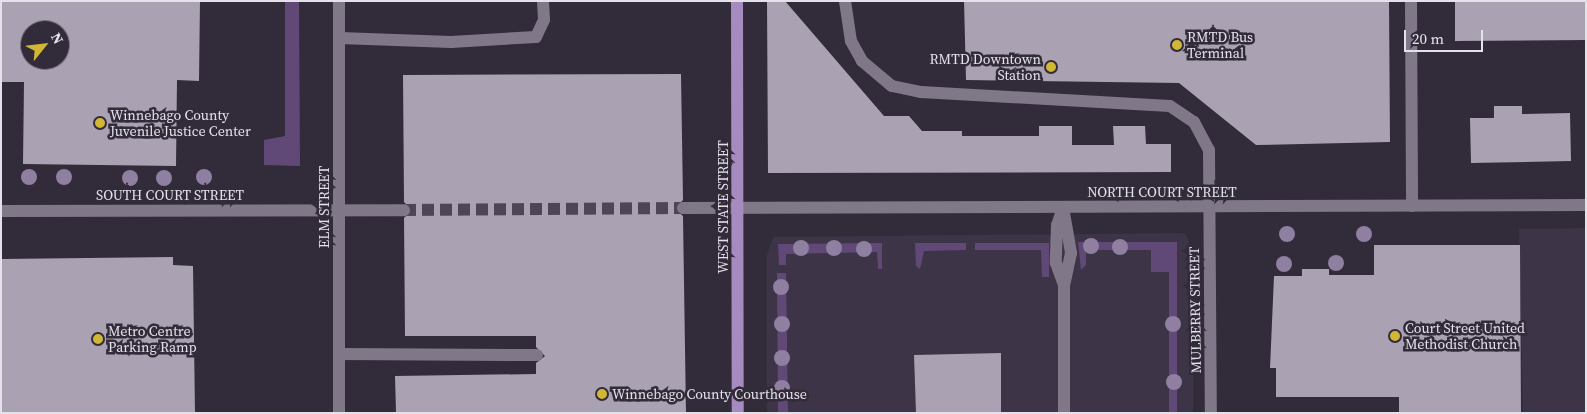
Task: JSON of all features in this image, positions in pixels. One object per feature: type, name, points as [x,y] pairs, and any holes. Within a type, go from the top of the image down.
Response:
[{"type":"main road","name":"WEST STATE STREET","points":[[737,1],[738,413]]},
{"type":"street","name":"ELM STREET","points":[[339,1],[339,413]]},
{"type":"street","points":[[340,38],[451,42],[536,36],[544,20],[543,1]]},
{"type":"street","name":"MULBERRY STREET","points":[[845,1],[851,41],[862,61],[892,86],[921,92],[1170,106],[1194,122],[1209,150],[1211,413]]},
{"type":"street","points":[[1411,1],[1412,206]]},
{"type":"street","name":"NORTH COURT STREET","points":[[683,208],[1586,205]]},
{"type":"street","points":[[1063,207],[1071,252],[1064,285],[1064,413]]},
{"type":"street","name":"SOUTH COURT STREET","points":[[1,211],[404,210]]},
{"type":"street","points":[[339,354],[537,356]]},
{"type":"shaded area","points":[[285,1],[299,1],[300,166],[264,165],[264,140],[285,136]]},
{"type":"shaded area","points":[[1586,228],[1586,413],[1523,413],[1519,229]]},
{"type":"shaded area","points":[[1185,233],[1194,254],[1193,413],[767,413],[767,255],[773,237]]},
{"type":"shaded area","points":[[1078,242],[1177,242],[1177,413],[1169,413],[1169,272],[1151,272],[1151,250],[1086,250],[1086,265],[1081,270]]},
{"type":"shaded area","points":[[882,243],[882,269],[878,269],[877,252],[786,254],[786,265],[779,265],[778,244]]},
{"type":"shaded area","points":[[915,243],[966,243],[966,250],[924,251],[920,269],[916,266]]},
{"type":"shaded area","points":[[975,243],[1049,243],[1049,277],[1042,277],[1041,250],[975,250]]},
{"type":"shaded area","points":[[777,273],[786,273],[788,413],[778,413]]},
{"type":"building","name":"Winnebago County Juvenile Justice Center","points":[[1,1],[200,1],[199,81],[177,80],[176,166],[23,164],[24,82],[1,82]]},
{"type":"building","points":[[767,1],[785,1],[884,116],[909,116],[922,131],[962,131],[962,136],[1039,136],[1039,126],[1072,126],[1072,145],[1114,145],[1113,126],[1145,126],[1146,144],[1171,144],[1171,172],[768,173]]},
{"type":"building","name":"RMTD Bus Terminal","points":[[964,1],[1389,1],[1390,142],[1256,145],[1179,83],[966,80]]},
{"type":"building","points":[[1455,1],[1586,1],[1586,40],[1455,41]]},
{"type":"building","points":[[681,74],[683,200],[675,209],[683,216],[686,413],[396,413],[395,376],[536,374],[536,363],[545,356],[536,347],[536,336],[405,336],[404,218],[412,210],[404,202],[403,75]]},
{"type":"building","points":[[1494,106],[1522,106],[1522,114],[1570,113],[1571,161],[1471,163],[1470,118],[1494,118]]},
{"type":"building","name":"Court Street United Methodist Church","points":[[1374,245],[1520,245],[1521,413],[1399,413],[1399,397],[1276,397],[1276,368],[1270,368],[1274,276],[1302,276],[1302,269],[1329,269],[1329,275],[1374,275]]},
{"type":"building","name":"Metro Centre Parking Ramp","points":[[173,257],[173,265],[193,266],[195,413],[1,413],[1,259]]},
{"type":"building","points":[[1001,353],[1001,413],[916,413],[914,355]]},
{"type":"tunnel","points":[[404,210],[683,208]]},
{"type":"place","name":"RMTD Bus Terminal","points":[[1177,45]]},
{"type":"place","name":"RMTD Downtown Station","points":[[1051,67]]},
{"type":"place","name":"Winnebago County Juvenile Justice Center","points":[[100,123]]},
{"type":"place","name":"Court Street United Methodist Church","points":[[1395,336]]},
{"type":"place","name":"Metro Centre Parking Ramp","points":[[98,339]]},
{"type":"place","name":"Winnebago County Courthouse","points":[[602,394]]}]
